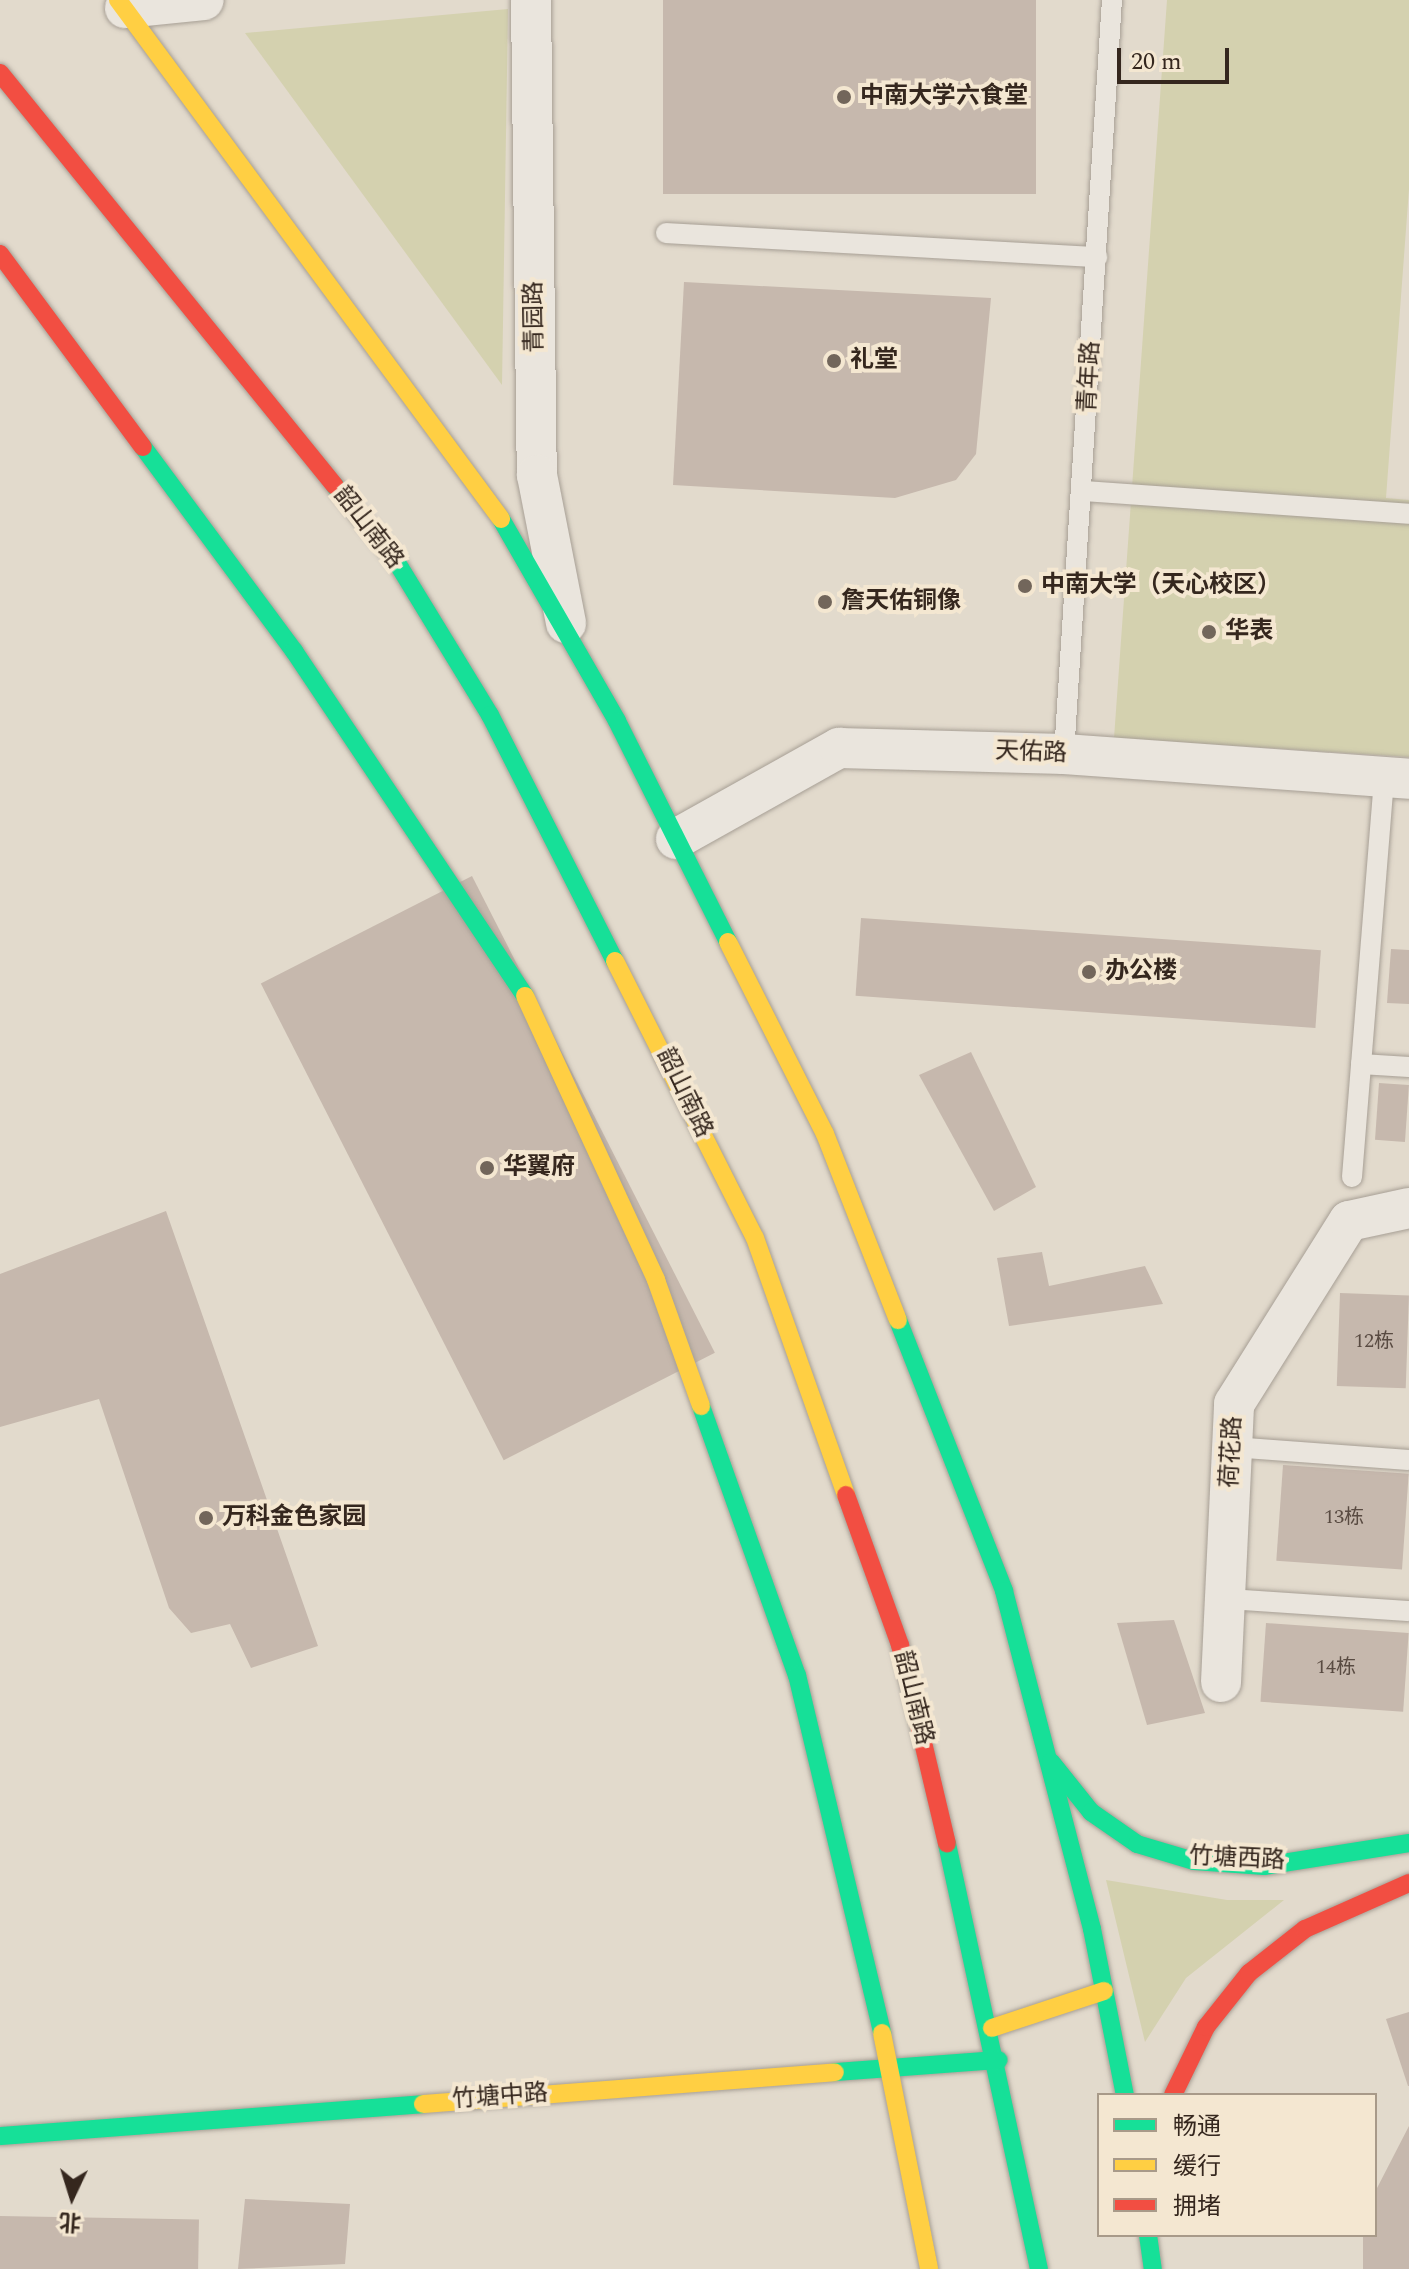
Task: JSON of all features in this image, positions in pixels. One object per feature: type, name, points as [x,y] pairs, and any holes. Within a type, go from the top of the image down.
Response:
[{"type":"main road","points":[[121,4],[477,477],[567,631],[825,1134],[1004,1591],[1051,1762],[1125,2093]]},
{"type":"main road","name":"韶山南路","points":[[0,73],[396,561],[490,715],[623,967],[755,1238],[895,1629],[992,2028],[1039,2269]]},
{"type":"main road","points":[[0,254],[294,651],[530,1004],[656,1280],[797,1675],[890,2067],[929,2269]]},
{"type":"main road","name":"竹塘西路","points":[[1051,1762],[1091,1812],[1137,1844],[1194,1861],[1264,1866],[1409,1843]]},
{"type":"main road","points":[[1174,2093],[1180,2069],[1249,1973],[1305,1929],[1409,1883]]},
{"type":"main road","points":[[992,2028],[1104,1991]]},
{"type":"main road","name":"竹塘中路","points":[[0,2136],[999,2060]]},
{"type":"main road","points":[[1149,2239],[1153,2269]]},
{"type":"street","points":[[121,4],[204,0]]},
{"type":"street","name":"青园路","points":[[531,0],[537,475],[567,631]]},
{"type":"street","name":"天佑路","points":[[676,839],[839,748],[1064,754],[1396,778]]},
{"type":"street","name":"荷花路","points":[[1221,1682],[1234,1404],[1349,1221],[1409,1208]]},
{"type":"lane","name":"青年路","points":[[1064,754],[1112,0]]},
{"type":"lane","points":[[666,233],[1097,257]]},
{"type":"lane","points":[[1083,491],[1409,514]]},
{"type":"lane","points":[[1352,1177],[1361,1064],[1396,778]]},
{"type":"lane","points":[[1361,1064],[1409,1067]]},
{"type":"lane","points":[[1232,1447],[1409,1460]]},
{"type":"lane","points":[[1242,1600],[1409,1611]]},
{"type":"shaded area","points":[[1167,0],[1409,0],[1409,189],[1386,498],[1409,500],[1409,757],[1114,738]]},
{"type":"shaded area","points":[[508,9],[502,385],[245,33]]},
{"type":"shaded area","points":[[1106,1880],[1227,1900],[1284,1900],[1186,1978],[1145,2042]]},
{"type":"building","name":"中南大学六食堂","points":[[663,0],[1036,0],[1036,194],[663,194]]},
{"type":"building","name":"礼堂","points":[[684,282],[991,298],[976,454],[956,480],[895,498],[673,485]]},
{"type":"building","name":"华翼府","points":[[472,876],[715,1353],[504,1460],[261,984]]},
{"type":"building","name":"办公楼","points":[[861,918],[1321,950],[1315,1028],[856,996]]},
{"type":"building","points":[[1391,949],[1409,950],[1409,1004],[1387,1003]]},
{"type":"building","points":[[971,1052],[1036,1187],[994,1211],[919,1075]]},
{"type":"building","points":[[1379,1083],[1409,1085],[1405,1142],[1375,1140]]},
{"type":"building","name":"万科金色家园","points":[[166,1211],[318,1646],[251,1668],[230,1624],[191,1633],[169,1608],[99,1399],[0,1427],[0,1274]]},
{"type":"building","points":[[1042,1252],[1049,1286],[1145,1266],[1163,1304],[1009,1326],[997,1258]]},
{"type":"building","points":[[1340,1293],[1409,1295],[1406,1388],[1337,1386]]},
{"type":"building","points":[[1283,1465],[1409,1474],[1402,1570],[1276,1561]]},
{"type":"building","points":[[1174,1620],[1205,1713],[1147,1725],[1117,1623]]},
{"type":"building","points":[[1266,1623],[1409,1633],[1403,1712],[1260,1702]]},
{"type":"building","points":[[1409,2012],[1409,2086],[1408,2086],[1386,2019]]},
{"type":"building","points":[[1409,2126],[1409,2269],[1363,2269],[1363,2237],[1377,2237],[1377,2188]]},
{"type":"building","points":[[245,2199],[350,2204],[345,2264],[238,2269]]},
{"type":"building","points":[[0,2216],[199,2219],[198,2269],[0,2269]]},
{"type":"traffic: fast","points":[[143,447],[294,651],[525,996]]},
{"type":"traffic: fast","points":[[335,486],[396,561],[490,715],[615,961]]},
{"type":"traffic: fast","points":[[501,519],[617,721],[728,942]]},
{"type":"traffic: fast","points":[[898,1320],[1004,1591],[1092,1929],[1125,2093]]},
{"type":"traffic: fast","points":[[701,1406],[797,1675],[882,2033]]},
{"type":"traffic: fast","points":[[1051,1762],[1091,1812],[1137,1844],[1194,1861],[1264,1866],[1409,1843]]},
{"type":"traffic: fast","points":[[947,1844],[1039,2269]]},
{"type":"traffic: fast","points":[[835,2072],[999,2060]]},
{"type":"traffic: fast","points":[[0,2136],[423,2104]]},
{"type":"traffic: fast","points":[[1148,2237],[1153,2269]]},
{"type":"traffic: slow","points":[[118,0],[501,519]]},
{"type":"traffic: slow","points":[[728,942],[825,1134],[898,1320]]},
{"type":"traffic: slow","points":[[615,961],[755,1238],[846,1495]]},
{"type":"traffic: slow","points":[[525,996],[656,1280],[701,1406]]},
{"type":"traffic: slow","points":[[992,2028],[1104,1991]]},
{"type":"traffic: slow","points":[[882,2033],[929,2269]]},
{"type":"traffic: slow","points":[[423,2104],[835,2072]]},
{"type":"traffic: jam","points":[[0,73],[335,486]]},
{"type":"traffic: jam","points":[[0,254],[143,447]]},
{"type":"traffic: jam","points":[[846,1495],[900,1645],[947,1844]]},
{"type":"traffic: jam","points":[[1174,2093],[1206,2027],[1249,1973],[1305,1929],[1409,1883]]},
{"type":"place","name":"中南大学六食堂","points":[[844,97]]},
{"type":"place","name":"礼堂","points":[[834,361]]},
{"type":"place","name":"中南大学（天心校区）","points":[[1025,586]]},
{"type":"place","name":"詹天佑铜像","points":[[825,602]]},
{"type":"place","name":"华表","points":[[1209,632]]},
{"type":"place","name":"办公楼","points":[[1089,972]]},
{"type":"place","name":"华翼府","points":[[487,1168]]},
{"type":"place","name":"万科金色家园","points":[[206,1518]]}]
